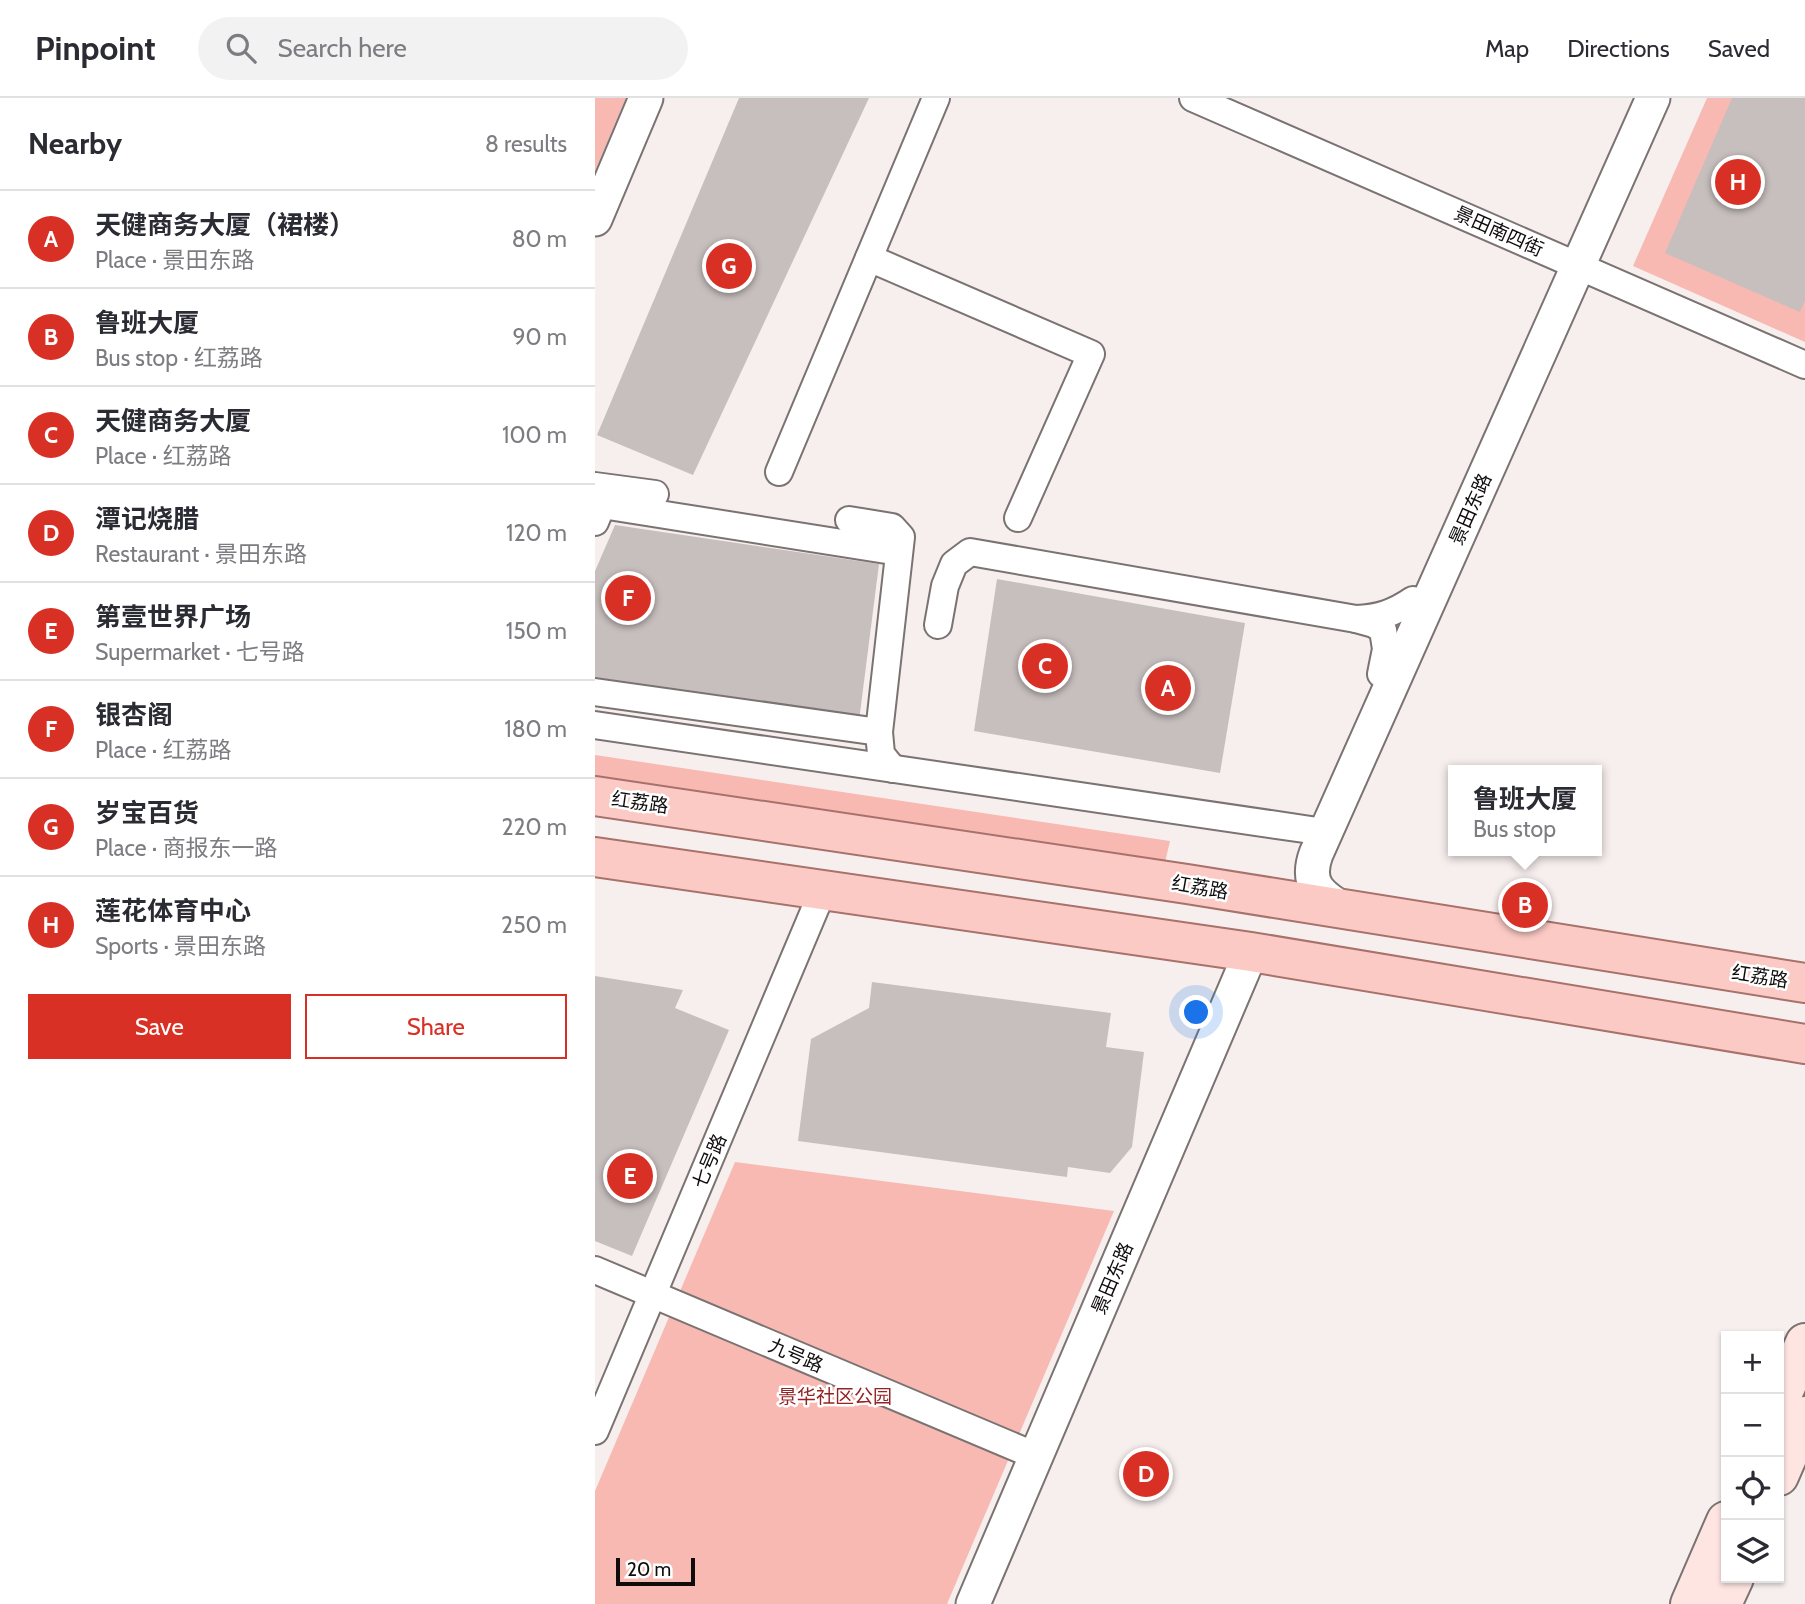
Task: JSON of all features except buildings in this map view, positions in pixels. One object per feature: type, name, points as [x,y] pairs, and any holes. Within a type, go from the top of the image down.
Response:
[{"type":"main road","name":"红荔路","points":[[595,796],[1805,983]]},
{"type":"main road","points":[[595,857],[1251,952],[1805,1044]]},
{"type":"main road","points":[[1783,1394],[1805,1343]]},
{"type":"main road","points":[[1784,1464],[1805,1416]]},
{"type":"main road","points":[[1690,1604],[1721,1533]]},
{"type":"main road","points":[[1722,1604],[1732,1583]]},
{"type":"street","points":[[595,219],[646,98]]},
{"type":"street","points":[[779,472],[936,98]]},
{"type":"street","name":"景田南四街","points":[[1193,98],[1805,365]]},
{"type":"street","name":"景田东路","points":[[1344,910],[1317,888],[1312,876],[1314,859],[1572,263],[1638,98]]},
{"type":"street","name":"景田东路","points":[[1254,896],[1272,890],[1283,881],[1297,860],[1413,600],[1653,98]]},
{"type":"street","points":[[869,258],[1091,354],[1018,518]]},
{"type":"street","points":[[597,504],[655,494]]},
{"type":"street","points":[[597,504],[899,552]]},
{"type":"street","points":[[849,520],[892,527],[901,537],[882,636],[879,732],[881,754],[893,769]]},
{"type":"street","points":[[938,625],[945,586],[954,564],[970,552],[1374,624],[1383,630],[1385,649],[1381,674]]},
{"type":"street","points":[[1356,619],[1395,612],[1413,600]]},
{"type":"street","points":[[595,692],[879,732]]},
{"type":"street","points":[[595,725],[1311,830]]},
{"type":"street","name":"七号路","points":[[595,1431],[823,890]]},
{"type":"street","name":"景田东路","points":[[972,1604],[1251,952]]},
{"type":"street","name":"九号路","points":[[595,1270],[1036,1456]]},
{"type":"green space","points":[[595,98],[626,98],[595,171]]},
{"type":"green space","points":[[1707,98],[1805,98],[1805,342],[1633,266]]},
{"type":"green space","points":[[595,755],[1170,841],[1163,871],[595,786]]},
{"type":"green space","name":"景华社区公园","points":[[735,1162],[1114,1211],[947,1604],[595,1604],[595,1491]]},
{"type":"place","name":"莲花体育中心","points":[[1738,182]]},
{"type":"place","name":"岁宝百货","points":[[729,266]]},
{"type":"place","name":"银杏阁","points":[[628,598]]},
{"type":"place","name":"天健商务大厦","points":[[1045,666]]},
{"type":"place","name":"天健商务大厦（裙楼）","points":[[1168,688]]},
{"type":"place","name":"鲁班大厦","points":[[1525,905]]},
{"type":"place","name":"第壹世界广场","points":[[630,1176]]},
{"type":"place","name":"潭记烧腊","points":[[1146,1474]]}]
